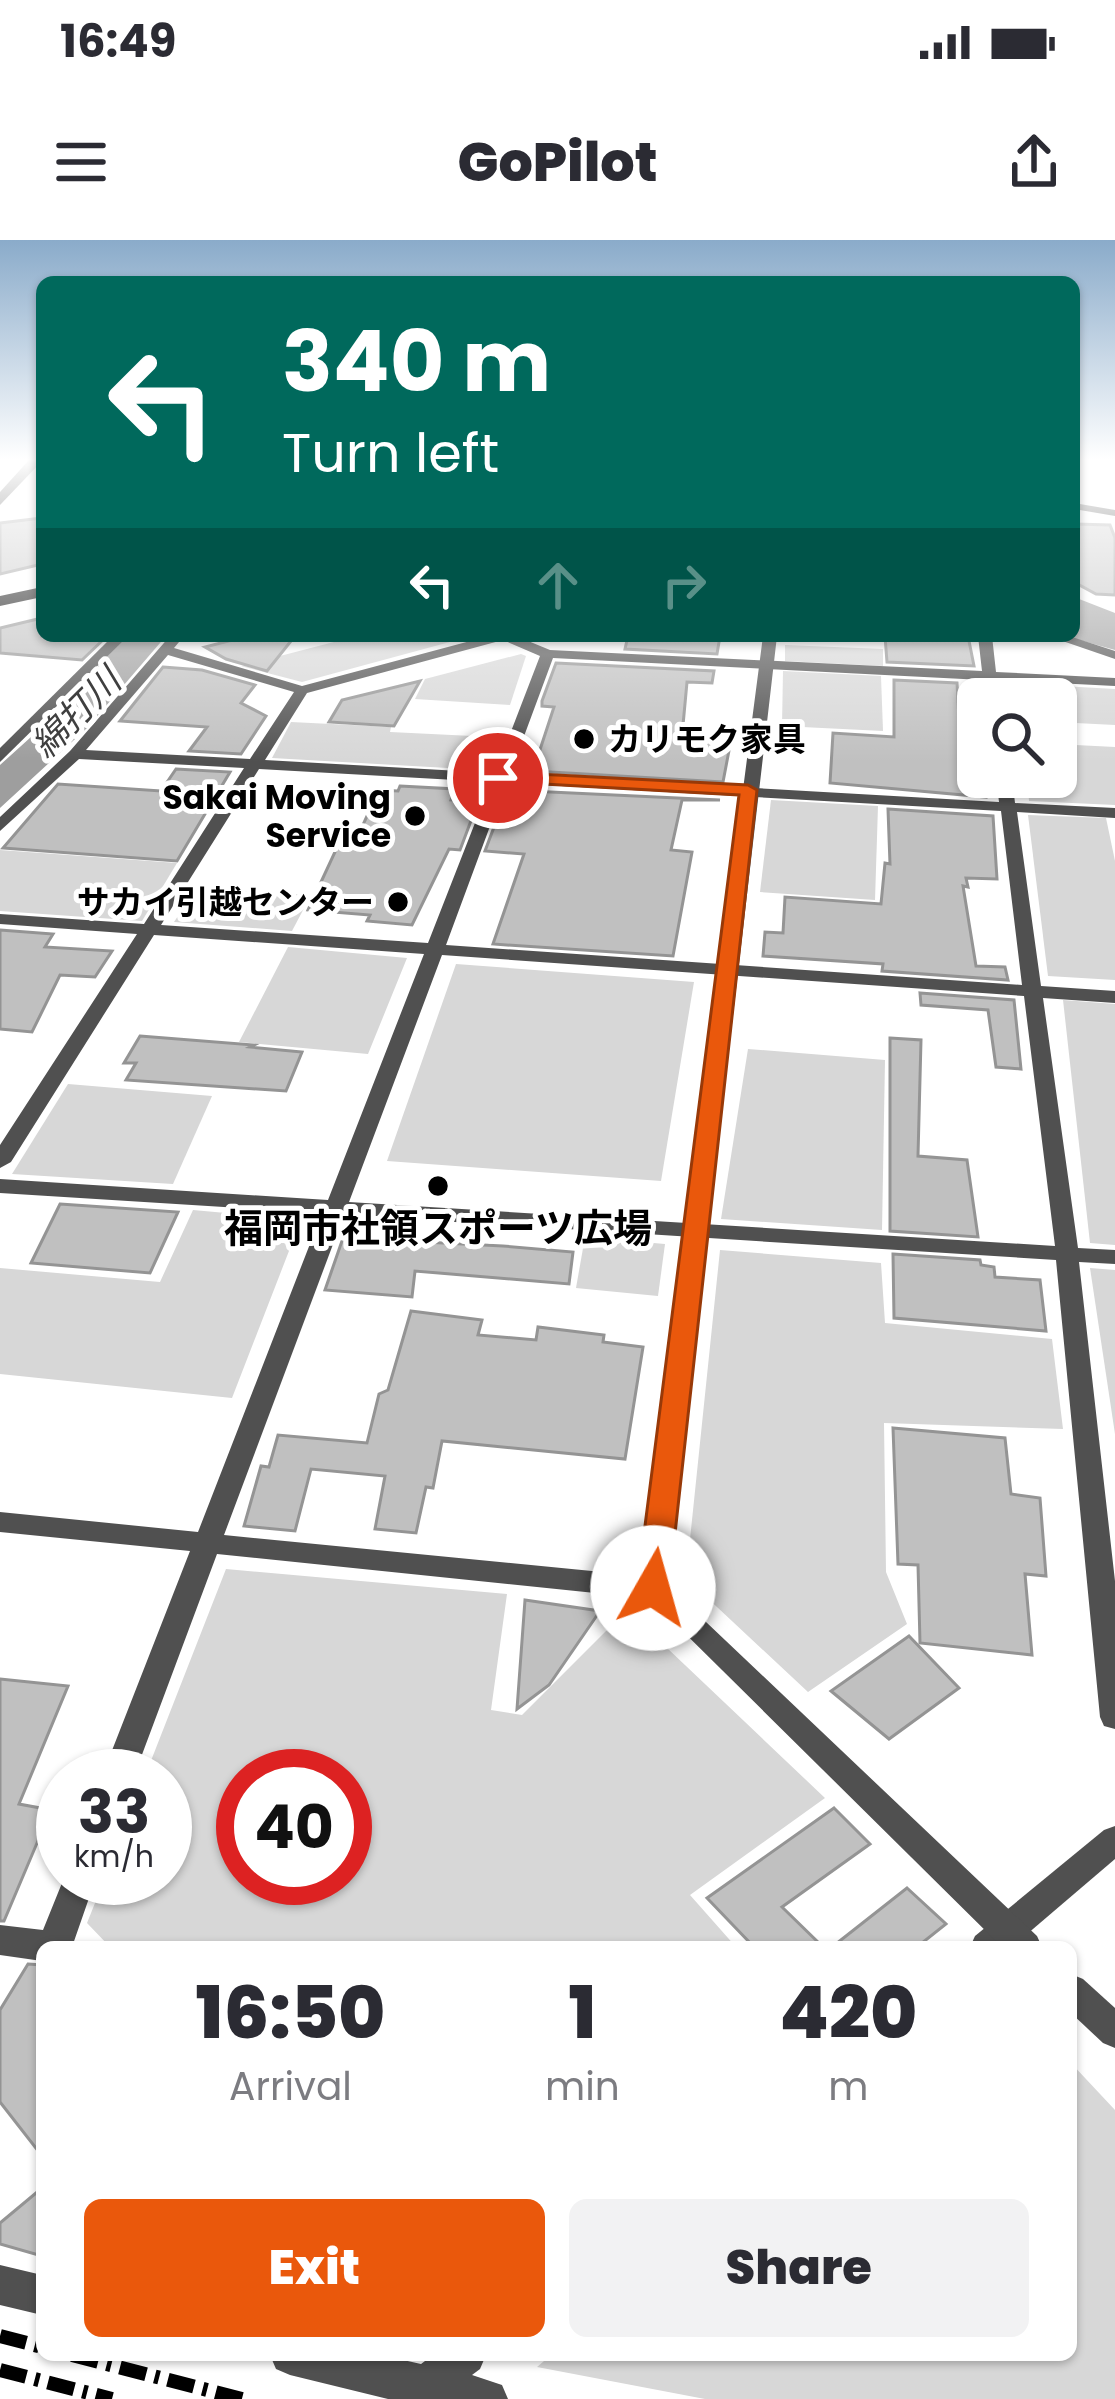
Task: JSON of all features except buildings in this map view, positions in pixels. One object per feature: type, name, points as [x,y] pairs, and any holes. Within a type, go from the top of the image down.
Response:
[{"type":"highway","points":[[0,601],[36,593]]},
{"type":"highway","points":[[0,616],[36,608]]},
{"type":"street","points":[[0,757],[116,642]]},
{"type":"street","points":[[0,826],[75,754],[172,642],[302,690],[482,642]]},
{"type":"street","points":[[519,642],[548,654],[1115,682]]},
{"type":"street","points":[[653,1588],[769,642]]},
{"type":"street","points":[[985,642],[988,676]]},
{"type":"street","points":[[1074,642],[1115,655]]},
{"type":"street","points":[[128,1749],[548,654]]},
{"type":"street","points":[[0,1162],[302,690]]},
{"type":"street","points":[[75,754],[1115,813]]},
{"type":"street","points":[[1007,798],[1067,1253],[1115,1717]]},
{"type":"street","points":[[0,920],[1115,997]]},
{"type":"street","points":[[0,1186],[1115,1257]]},
{"type":"street","points":[[0,1522],[653,1588],[1006,1941]]},
{"type":"street","points":[[1008,1941],[1115,1840]]},
{"type":"street","points":[[57,1941],[70,1905]]},
{"type":"street","points":[[0,1940],[36,1945]]},
{"type":"street","points":[[1077,1996],[1115,2031]]},
{"type":"street","points":[[0,2284],[36,2293]]},
{"type":"street","points":[[325,2361],[449,2382]]},
{"type":"shaded area","points":[[334,642],[450,642],[302,682],[241,666]]},
{"type":"shaded area","points":[[785,645],[883,649],[883,666],[785,661]]},
{"type":"shaded area","points":[[526,656],[510,705],[415,699],[425,679]]},
{"type":"shaded area","points":[[783,671],[881,676],[883,731],[782,726]]},
{"type":"shaded area","points":[[1077,687],[1115,689],[1115,725],[1077,723]]},
{"type":"shaded area","points":[[291,722],[493,737],[483,770],[272,758]]},
{"type":"shaded area","points":[[1077,745],[1115,747],[1115,805],[1029,801],[1077,798]]},
{"type":"shaded area","points":[[771,800],[878,806],[875,900],[760,892]]},
{"type":"shaded area","points":[[1028,815],[1106,818],[1115,861],[1115,980],[1048,976]]},
{"type":"shaded area","points":[[0,850],[177,863],[142,921],[0,911]]},
{"type":"shaded area","points":[[197,888],[311,895],[292,931],[174,922]]},
{"type":"shaded area","points":[[288,947],[407,958],[368,1054],[239,1042]]},
{"type":"shaded area","points":[[456,964],[694,982],[661,1181],[387,1161]]},
{"type":"shaded area","points":[[1063,1000],[1115,1004],[1115,1245],[1090,1243]]},
{"type":"shaded area","points":[[748,1049],[885,1060],[882,1230],[721,1219]]},
{"type":"shaded area","points":[[68,1084],[212,1096],[173,1184],[12,1174]]},
{"type":"shaded area","points":[[193,1210],[301,1220],[232,1398],[0,1374],[0,1268],[160,1282]]},
{"type":"shaded area","points":[[585,1237],[665,1244],[658,1296],[576,1288]]},
{"type":"shaded area","points":[[720,1250],[881,1263],[885,1323],[1052,1339],[1063,1429],[884,1423],[886,1572],[907,1624],[808,1692],[686,1578]]},
{"type":"shaded area","points":[[1090,1268],[1115,1270],[1115,1434]]},
{"type":"shaded area","points":[[226,1569],[507,1594],[491,1710],[522,1715],[627,1610],[825,1798],[690,1895],[731,1941],[104,1941],[87,1923],[94,1905],[192,1905],[192,1749],[156,1749]]},
{"type":"shaded area","points":[[1077,2069],[1115,2110],[1115,2399],[705,2399],[537,2367],[544,2361],[1077,2361]]},
{"type":"water","points":[[1080,599],[1115,613],[1115,650],[1080,640]]},
{"type":"water","name":"綿打川","points":[[120,642],[161,642],[87,728],[0,808],[0,765],[52,718]]},
{"type":"railway","points":[[0,2336],[36,2345]]},
{"type":"railway","points":[[95,2361],[242,2399]]},
{"type":"railway","points":[[0,2370],[112,2399]]},
{"type":"place","name":"カリモク家具","points":[[584,739]]},
{"type":"place","name":"Sakai Moving Service","points":[[415,816]]},
{"type":"place","name":"サカイ引越センター","points":[[398,902]]},
{"type":"place","name":"福岡市社領スポーツ広場","points":[[438,1186]]},
{"type":"route","points":[[498,778],[748,790],[653,1588]]}]
